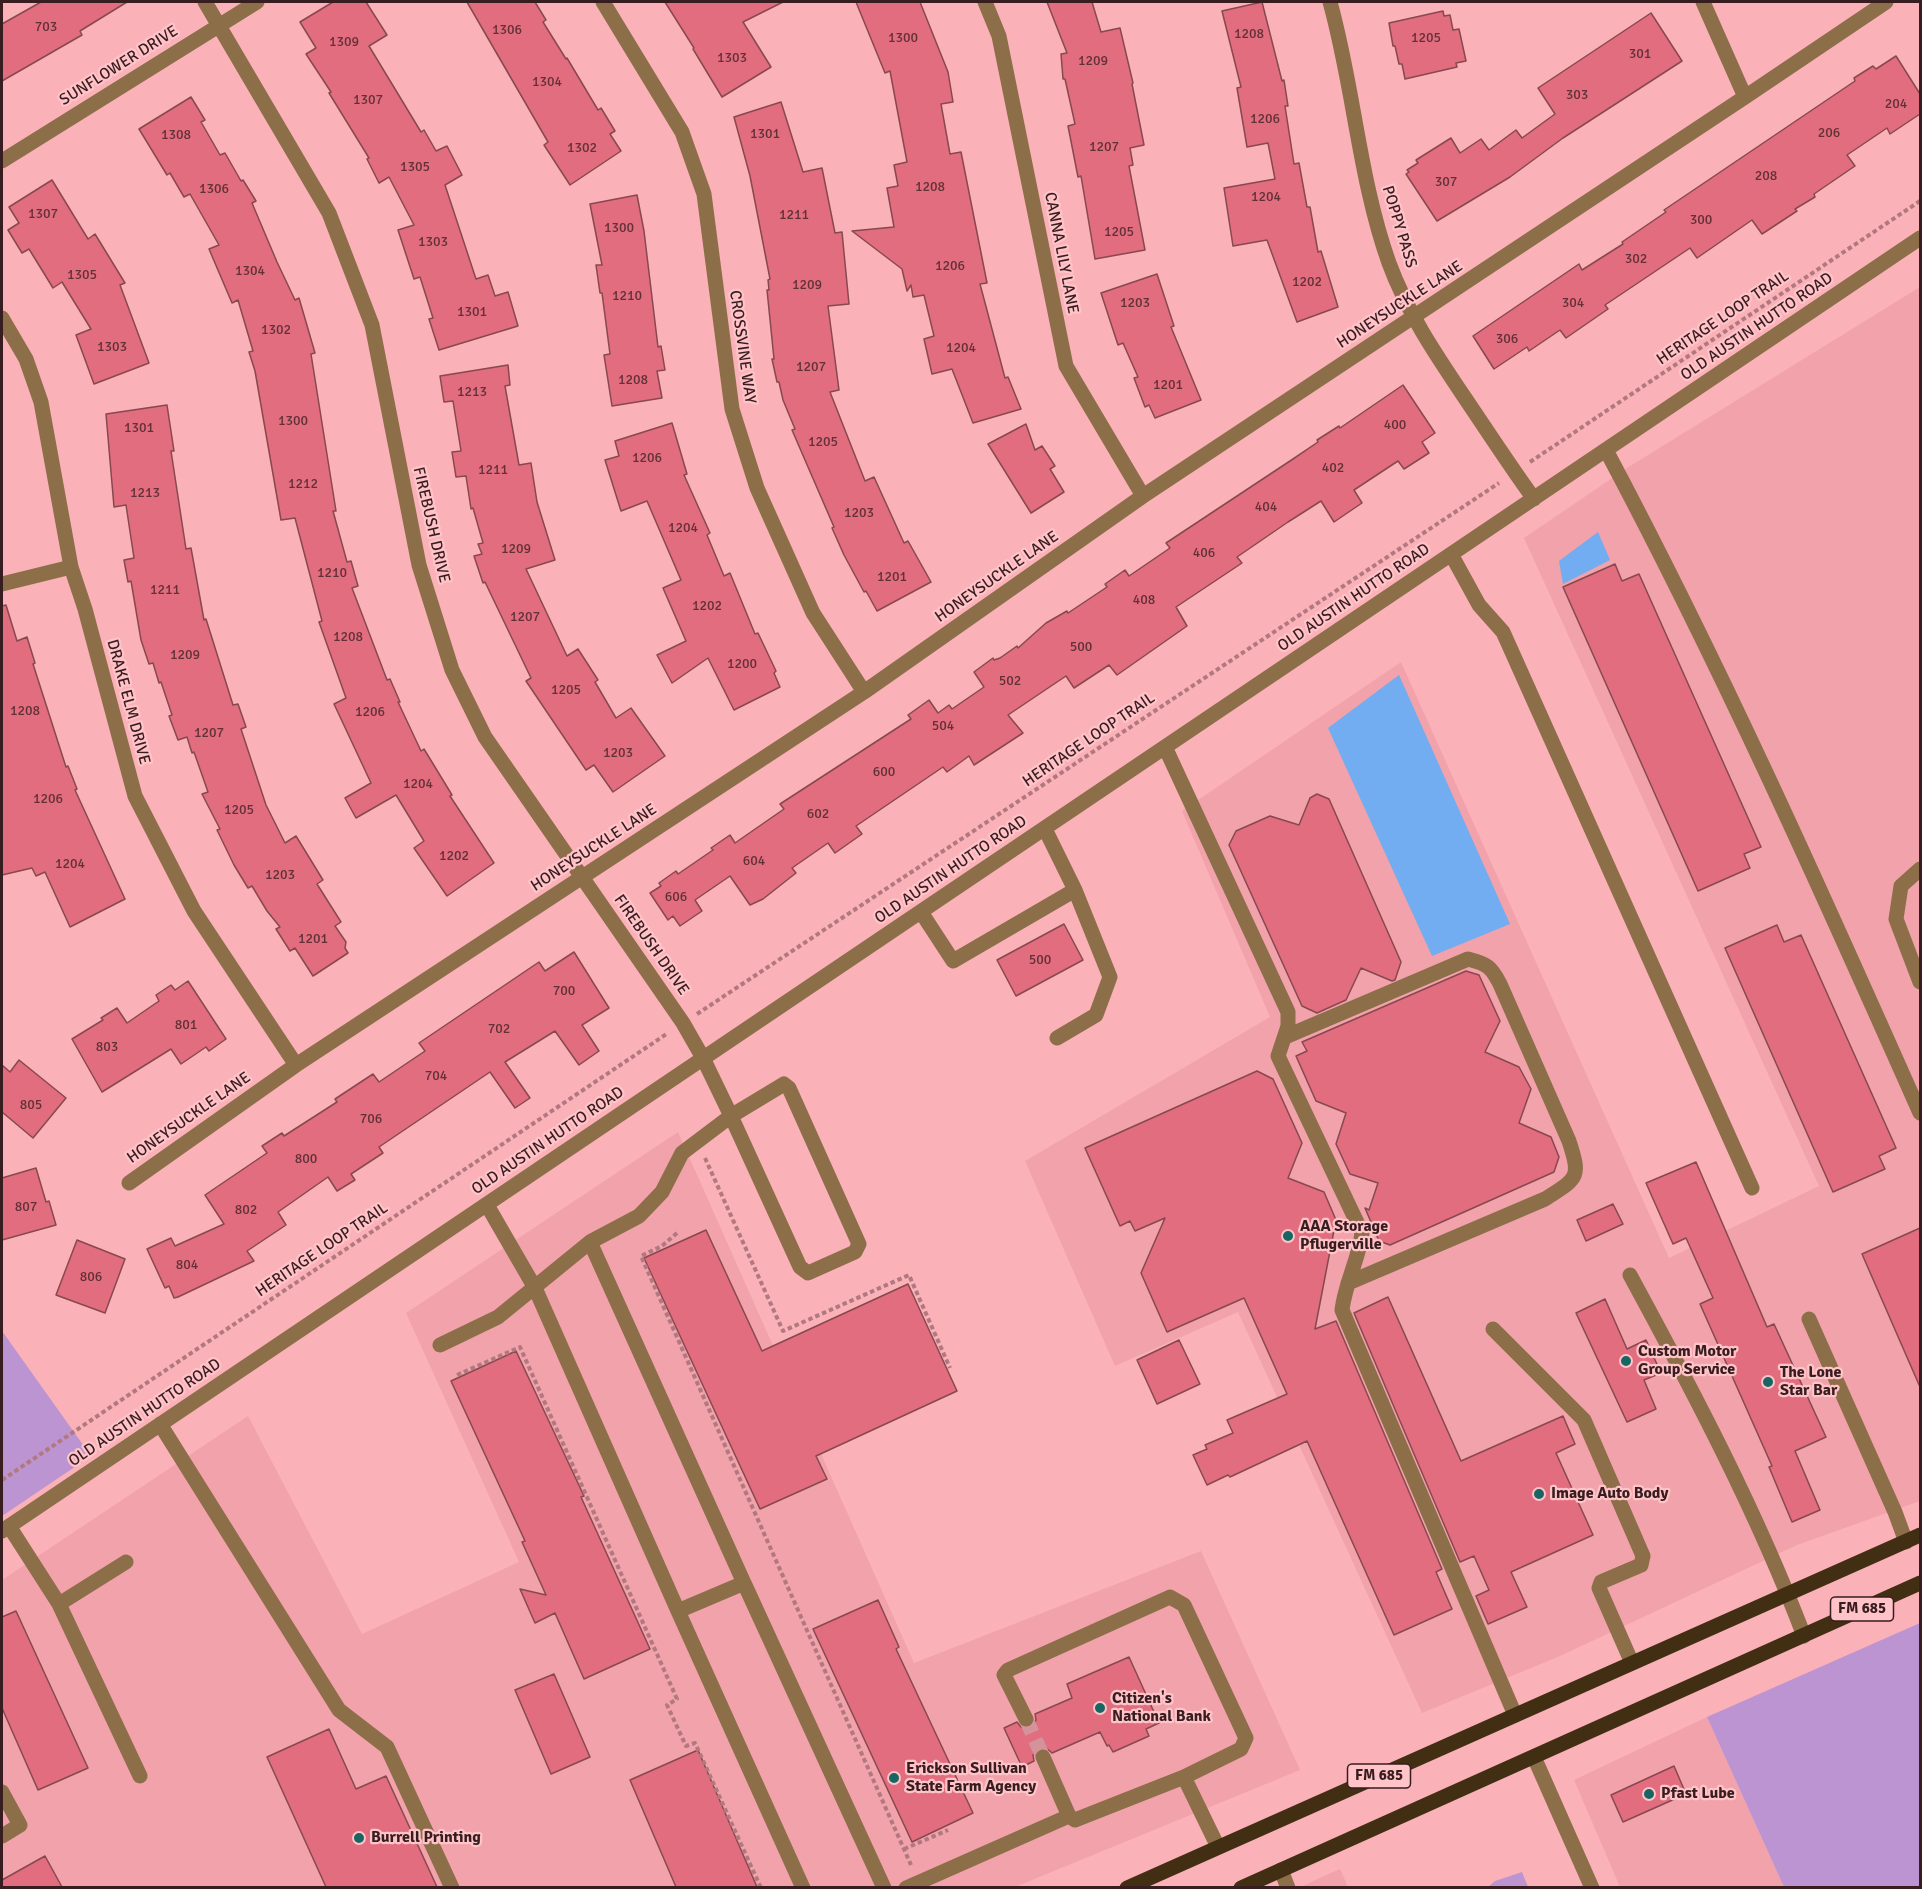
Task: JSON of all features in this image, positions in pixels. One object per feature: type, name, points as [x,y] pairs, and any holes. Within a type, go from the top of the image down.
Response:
[{"type":"main road","name":"FM 685","points":[[1126,1887],[1913,1538]]},
{"type":"main road","name":"FM 685","points":[[1241,1887],[1920,1583]]},
{"type":"street","name":"FIREBUSH DRIVE","points":[[205,2],[329,213],[372,325],[419,565],[452,670],[485,737],[683,1023],[731,1116]]},
{"type":"street","name":"SUNFLOWER DRIVE","points":[[2,161],[257,2]]},
{"type":"street","name":"CROSSVINE WAY","points":[[603,2],[682,132],[704,194],[732,409],[757,488],[813,613],[864,692]]},
{"type":"street","name":"CANNA LILY LANE","points":[[985,2],[999,36],[1066,366],[1143,496]]},
{"type":"street","name":"POPPY PASS","points":[[1330,2],[1343,55],[1369,196],[1389,262],[1401,292],[1426,340],[1534,499]]},
{"type":"street","points":[[1703,2],[1745,97]]},
{"type":"street","name":"HONEYSUCKLE LANE","points":[[129,1183],[296,1065],[864,692],[1143,496],[1886,2]]},
{"type":"street","name":"OLD AUSTIN HUTTO ROAD","points":[[5,1528],[1920,238]]},
{"type":"street","name":"DRAKE ELM DRIVE","points":[[2,318],[26,359],[41,402],[71,567],[85,609],[135,795],[194,911],[296,1065]]},
{"type":"street","points":[[1606,450],[1733,702],[1836,923],[1920,1113]]},
{"type":"street","points":[[1451,554],[1479,605],[1503,632],[1752,1188]]},
{"type":"street","points":[[2,584],[71,567]]},
{"type":"street","points":[[1166,747],[1288,1012],[1288,1026],[1278,1056],[1362,1233],[1360,1250],[1343,1298],[1342,1310],[1515,1715]]},
{"type":"street","points":[[1045,829],[1075,890],[1110,977],[1096,1015],[1057,1038]]},
{"type":"street","points":[[1920,869],[1901,886],[1896,919],[1920,982]]},
{"type":"street","points":[[921,912],[953,961],[1075,890]]},
{"type":"street","points":[[1285,1036],[1468,959],[1488,965],[1494,971],[1500,984],[1569,1141],[1577,1166],[1576,1173],[1565,1186],[1545,1199],[1348,1283]]},
{"type":"street","points":[[440,1345],[498,1317],[590,1242],[639,1216],[662,1192],[682,1153],[731,1116],[784,1084],[789,1088],[859,1244],[855,1252],[808,1273],[800,1268],[731,1116]]},
{"type":"street","points":[[487,1204],[535,1288],[803,1887]]},
{"type":"street","points":[[590,1242],[884,1887]]},
{"type":"street","points":[[1630,1275],[1760,1530],[1804,1636]]},
{"type":"street","points":[[1809,1319],[1895,1512],[1913,1538]]},
{"type":"street","points":[[1493,1329],[1584,1420],[1643,1556],[1641,1564],[1600,1582],[1599,1588],[1632,1663]]},
{"type":"street","points":[[160,1424],[339,1710],[387,1747],[452,1887]]},
{"type":"street","points":[[5,1528],[59,1605],[141,1776]]},
{"type":"street","points":[[59,1605],[126,1562]]},
{"type":"street","points":[[678,1611],[744,1583]]},
{"type":"street","points":[[1026,1719],[1004,1675],[1008,1670],[1170,1596],[1184,1605],[1246,1738],[1241,1749],[1184,1777],[1075,1820],[1069,1816],[1043,1757]]},
{"type":"street","points":[[1534,1757],[1592,1887]]},
{"type":"street","points":[[1184,1777],[1218,1847]]},
{"type":"street","points":[[2,1792],[20,1825],[2,1836]]},
{"type":"street","points":[[906,1887],[1069,1816]]},
{"type":"street","points":[[1281,1870],[1288,1887]]},
{"type":"path","name":"HERITAGE LOOP TRAIL","points":[[1539,456],[1920,201]]},
{"type":"path","name":"HERITAGE LOOP TRAIL","points":[[703,1010],[1488,490]]},
{"type":"path","name":"HERITAGE LOOP TRAIL","points":[[2,1480],[656,1041]]},
{"type":"path","points":[[677,1233],[662,1246],[641,1256],[911,1866]]},
{"type":"path","points":[[457,1375],[520,1347],[678,1699],[667,1705],[686,1746],[695,1743],[761,1887]]},
{"type":"path","points":[[904,1849],[948,1830]]},
{"type":"shaded area","points":[[1920,287],[1920,1501],[1797,1545],[1560,1656],[1422,1713],[1238,1312],[1115,1366],[1025,1161],[1270,1017],[1182,811],[1401,662],[1669,1258],[1819,1186],[1524,538],[1627,468]]},
{"type":"shaded area","points":[[678,1132],[914,1663],[1201,1551],[1300,1770],[1015,1887],[2,1888],[2,1580],[248,1416],[362,1634],[519,1562],[406,1313]]},
{"type":"shaded area","points":[[2,1331],[91,1456],[2,1516]]},
{"type":"shaded area","points":[[1920,1623],[1920,1887],[1784,1887],[1707,1717]]},
{"type":"shaded area","points":[[1707,1717],[1784,1887],[1620,1887],[1574,1780]]},
{"type":"shaded area","points":[[1340,1869],[1348,1887],[1300,1887]]},
{"type":"shaded area","points":[[1522,1872],[1528,1887],[1488,1887],[1495,1881]]},
{"type":"water","points":[[1598,532],[1610,560],[1563,584],[1559,561]]},
{"type":"water","points":[[1399,675],[1510,924],[1432,956],[1328,728]]},
{"type":"building","points":[[41,2],[127,2],[80,31],[82,35],[2,81],[2,24]]},
{"type":"building","points":[[333,2],[366,2],[387,35],[369,46],[421,132],[424,130],[436,151],[447,146],[462,175],[445,185],[476,279],[488,275],[495,296],[508,292],[518,326],[439,350],[429,319],[433,318],[420,277],[414,279],[398,230],[414,225],[389,177],[379,183],[367,159],[369,158],[306,54],[316,48],[300,22]]},
{"type":"building","points":[[467,2],[535,2],[546,20],[543,22],[598,110],[601,108],[615,131],[610,134],[621,151],[570,185],[544,145],[548,142]]},
{"type":"building","points":[[665,2],[783,2],[743,22],[771,67],[722,97]]},
{"type":"building","points":[[856,2],[920,2],[948,72],[953,102],[941,104],[950,154],[961,152],[987,283],[980,284],[1005,378],[1008,377],[1021,409],[973,423],[952,369],[932,374],[924,339],[934,336],[924,295],[913,297],[911,285],[907,291],[902,269],[852,231],[894,227],[887,188],[898,186],[894,165],[907,162],[890,71],[885,73]]},
{"type":"building","points":[[1047,2],[1092,2],[1101,32],[1120,28],[1144,145],[1130,148],[1133,165],[1129,166],[1145,250],[1095,259],[1081,176],[1078,177],[1068,126],[1075,124],[1065,79],[1063,79],[1061,54],[1067,53]]},
{"type":"building","points":[[1262,2],[1282,81],[1284,80],[1288,106],[1285,106],[1294,164],[1299,163],[1318,252],[1321,251],[1338,307],[1297,322],[1267,240],[1233,246],[1224,188],[1275,179],[1268,143],[1247,147],[1237,88],[1241,87],[1222,11]]},
{"type":"building","points":[[1443,11],[1444,16],[1450,15],[1453,30],[1459,29],[1466,61],[1456,63],[1457,67],[1405,79],[1402,64],[1399,64],[1395,46],[1393,46],[1389,23]]},
{"type":"building","points":[[1651,13],[1682,61],[1563,138],[1510,177],[1437,221],[1406,174],[1409,172],[1407,170],[1418,163],[1416,160],[1451,138],[1460,153],[1481,139],[1489,150],[1516,130],[1522,138],[1555,114],[1538,88]]},
{"type":"building","points":[[1896,56],[1920,94],[1920,114],[1890,134],[1887,128],[1847,155],[1855,166],[1814,194],[1815,197],[1795,209],[1797,211],[1762,234],[1752,220],[1697,258],[1690,248],[1605,305],[1608,309],[1566,338],[1560,330],[1529,351],[1527,347],[1494,369],[1473,336],[1579,264],[1582,270],[1623,244],[1622,242],[1666,212],[1664,210],[1855,81],[1854,78],[1873,66],[1876,69]]},
{"type":"building","points":[[191,97],[205,120],[201,122],[220,155],[225,153],[256,201],[252,203],[277,262],[295,300],[299,298],[315,353],[311,354],[336,511],[333,511],[347,562],[351,561],[358,586],[352,588],[387,680],[390,679],[421,751],[424,749],[452,795],[450,796],[494,863],[447,896],[414,848],[424,841],[396,795],[356,818],[345,798],[371,783],[334,704],[346,698],[319,622],[322,621],[295,518],[281,520],[255,371],[249,352],[253,351],[238,300],[232,303],[209,249],[219,245],[190,194],[184,197],[170,173],[167,175],[139,129]]},
{"type":"building","points":[[781,102],[803,172],[822,168],[835,233],[842,232],[849,304],[828,306],[839,390],[830,392],[865,481],[874,477],[904,543],[908,541],[931,582],[877,611],[866,591],[864,592],[832,528],[834,527],[792,430],[795,429],[783,400],[779,382],[777,382],[772,359],[774,359],[767,290],[769,290],[768,280],[770,279],[750,176],[734,117]]},
{"type":"building","points":[[52,180],[88,239],[95,234],[125,283],[120,285],[149,363],[94,384],[76,335],[91,329],[62,282],[53,288],[29,249],[22,253],[8,230],[19,223],[9,207]]},
{"type":"building","points":[[637,195],[644,231],[658,347],[661,346],[665,370],[657,371],[662,398],[612,406],[604,355],[610,354],[596,265],[602,265],[590,204]]},
{"type":"building","points":[[1157,274],[1174,326],[1171,327],[1201,400],[1155,418],[1149,405],[1145,407],[1134,378],[1138,377],[1123,343],[1118,345],[1101,293]]},
{"type":"building","points":[[508,365],[510,385],[505,386],[519,465],[531,463],[537,502],[555,560],[526,569],[567,656],[578,649],[598,680],[595,682],[616,718],[631,708],[665,756],[613,792],[594,765],[586,770],[526,681],[531,678],[485,582],[483,583],[474,556],[482,554],[478,544],[483,543],[473,508],[471,509],[466,476],[456,477],[452,452],[461,451],[453,401],[444,402],[440,376]]},
{"type":"building","points":[[1403,385],[1435,433],[1422,442],[1429,453],[1404,469],[1398,461],[1354,490],[1362,503],[1334,522],[1321,501],[1288,522],[1237,557],[1242,563],[1176,607],[1187,626],[1117,675],[1109,665],[1074,688],[1066,676],[1008,715],[1023,733],[974,765],[969,756],[947,772],[943,767],[856,826],[862,834],[835,853],[828,843],[792,868],[796,873],[763,899],[750,905],[730,876],[695,900],[702,911],[680,926],[673,916],[668,920],[650,893],[661,886],[659,883],[676,871],[678,874],[713,850],[711,848],[730,835],[735,843],[784,809],[780,804],[911,719],[908,715],[929,700],[938,713],[949,705],[952,709],[984,687],[974,672],[993,658],[994,660],[1000,658],[1017,646],[1018,648],[1046,623],[1067,611],[1068,613],[1107,587],[1105,584],[1125,570],[1129,576],[1170,548],[1166,543],[1318,442],[1317,440],[1339,426],[1340,428]]},
{"type":"building","points":[[167,405],[174,451],[171,451],[186,549],[191,548],[204,620],[206,619],[233,705],[238,704],[246,727],[241,729],[266,805],[285,843],[296,836],[323,880],[317,884],[341,922],[335,926],[346,942],[345,948],[348,953],[313,976],[295,948],[290,951],[276,929],[280,927],[252,886],[248,888],[234,865],[217,830],[220,829],[202,794],[208,792],[194,752],[192,753],[187,737],[178,740],[169,716],[172,715],[161,682],[159,683],[153,663],[149,664],[141,640],[131,581],[128,582],[124,560],[134,558],[126,505],[114,507],[106,414]]},
{"type":"building","points":[[672,423],[687,474],[684,475],[710,533],[707,535],[724,576],[730,573],[755,634],[758,633],[776,671],[774,673],[780,687],[734,710],[708,658],[672,683],[657,655],[686,641],[663,588],[681,580],[647,501],[621,511],[605,460],[619,456],[615,441]]},
{"type":"building","points":[[1026,424],[1035,450],[1042,446],[1055,466],[1050,469],[1064,492],[1031,513],[988,444]]},
{"type":"building","points":[[1615,564],[1622,581],[1639,574],[1761,847],[1744,854],[1750,868],[1698,891],[1563,587]]},
{"type":"building","points":[[6,605],[17,641],[27,637],[35,663],[33,664],[66,767],[68,766],[77,789],[75,790],[125,899],[70,927],[45,872],[36,876],[32,868],[2,875],[2,606]]},
{"type":"building","points":[[1317,794],[1329,799],[1401,962],[1395,980],[1392,981],[1361,968],[1346,1000],[1317,1013],[1302,1006],[1229,845],[1236,831],[1270,816],[1299,825],[1310,798]]},
{"type":"building","points":[[1064,924],[1083,960],[1016,996],[997,960]]},
{"type":"building","points":[[1777,925],[1784,942],[1801,935],[1896,1148],[1879,1156],[1885,1169],[1833,1192],[1725,948]]},
{"type":"building","points":[[574,952],[609,1008],[582,1025],[599,1051],[579,1065],[555,1031],[505,1062],[530,1098],[515,1108],[490,1072],[379,1147],[383,1153],[351,1174],[355,1180],[337,1191],[328,1177],[278,1212],[286,1225],[247,1251],[254,1261],[178,1297],[174,1298],[169,1286],[165,1288],[147,1249],[171,1238],[175,1246],[224,1224],[205,1195],[267,1153],[262,1146],[282,1133],[284,1136],[337,1102],[335,1099],[373,1074],[379,1082],[425,1051],[419,1043],[539,962],[545,971]]},
{"type":"building","points":[[1466,971],[1479,975],[1500,1021],[1485,1052],[1519,1067],[1531,1089],[1519,1123],[1551,1137],[1559,1157],[1554,1172],[1390,1245],[1379,1241],[1365,1208],[1369,1210],[1378,1183],[1350,1174],[1336,1144],[1346,1113],[1316,1101],[1296,1056],[1307,1051],[1302,1042]]},
{"type":"building","points":[[188,981],[226,1039],[209,1051],[206,1047],[181,1064],[171,1049],[102,1092],[72,1039],[103,1020],[101,1018],[117,1008],[127,1023],[159,1001],[156,995],[171,985],[175,990]]},
{"type":"building","points":[[19,1060],[66,1098],[33,1138],[2,1112],[2,1065],[10,1072]]},
{"type":"building","points":[[1257,1071],[1273,1079],[1302,1143],[1288,1178],[1324,1192],[1336,1220],[1315,1329],[1336,1321],[1442,1569],[1436,1572],[1452,1609],[1394,1635],[1307,1441],[1230,1477],[1228,1475],[1207,1485],[1193,1455],[1207,1449],[1205,1445],[1233,1433],[1227,1420],[1287,1394],[1244,1298],[1167,1332],[1141,1273],[1165,1218],[1135,1231],[1130,1221],[1120,1226],[1085,1148]]},
{"type":"building","name":"The Lone Star Bar","points":[[1696,1162],[1767,1327],[1774,1324],[1826,1437],[1795,1451],[1820,1510],[1792,1522],[1769,1467],[1772,1466],[1700,1304],[1713,1298],[1686,1238],[1673,1244],[1646,1183]]},
{"type":"building","points":[[36,1168],[46,1202],[49,1201],[56,1225],[2,1240],[2,1178]]},
{"type":"building","points":[[1613,1204],[1623,1224],[1586,1241],[1577,1220]]},
{"type":"building","points":[[1920,1228],[1920,1387],[1862,1254]]},
{"type":"building","points":[[706,1230],[762,1351],[908,1284],[957,1391],[816,1456],[827,1479],[760,1509],[644,1258]]},
{"type":"building","points":[[77,1240],[125,1259],[105,1313],[56,1295]]},
{"type":"building","points":[[1388,1297],[1461,1461],[1563,1416],[1575,1444],[1556,1453],[1593,1535],[1511,1572],[1527,1607],[1488,1624],[1476,1596],[1489,1590],[1474,1556],[1460,1562],[1354,1313]]},
{"type":"building","name":"Custom Motor Group Service","points":[[1605,1299],[1627,1349],[1646,1340],[1661,1373],[1644,1380],[1656,1409],[1627,1422],[1576,1313]]},
{"type":"building","points":[[1179,1340],[1200,1384],[1157,1404],[1137,1360]]},
{"type":"building","points":[[516,1351],[584,1496],[581,1497],[650,1649],[584,1679],[555,1613],[535,1623],[520,1589],[546,1595],[522,1542],[525,1541],[451,1381]]},
{"type":"building","points":[[878,1600],[899,1647],[896,1649],[973,1813],[912,1842],[813,1629]]},
{"type":"building","points":[[16,1611],[88,1768],[38,1790],[2,1708],[2,1617]]},
{"type":"building","name":"Citizen's National Bank","points":[[1129,1657],[1159,1723],[1146,1729],[1149,1736],[1113,1752],[1100,1732],[1052,1753],[1045,1747],[1039,1748],[1033,1755],[1034,1761],[1022,1767],[1004,1728],[1017,1722],[1021,1727],[1031,1727],[1036,1720],[1035,1714],[1072,1698],[1067,1684]]},
{"type":"building","points":[[554,1674],[590,1757],[551,1774],[515,1690]]},
{"type":"building","name":"Burrell Printing","points":[[329,1729],[356,1789],[386,1776],[437,1887],[326,1887],[267,1757]]},
{"type":"building","points":[[698,1750],[757,1887],[676,1887],[630,1780]]},
{"type":"building","name":"Pfast Lube","points":[[1674,1766],[1686,1794],[1623,1822],[1611,1795]]},
{"type":"building","points":[[45,1856],[62,1887],[2,1887],[2,1880]]},
{"type":"tunnel","points":[[1026,1719],[1043,1757]]},
{"type":"place","name":"AAA Storage Pflugerville","points":[[1288,1236]]},
{"type":"place","name":"Custom Motor Group Service","points":[[1626,1361]]},
{"type":"place","name":"The Lone Star Bar","points":[[1768,1382]]},
{"type":"place","name":"Image Auto Body","points":[[1539,1494]]},
{"type":"place","name":"Citizen's National Bank","points":[[1100,1708]]},
{"type":"place","name":"Erickson Sullivan State Farm Agency","points":[[894,1778]]},
{"type":"place","name":"Pfast Lube","points":[[1649,1794]]},
{"type":"place","name":"Burrell Printing","points":[[359,1838]]}]
